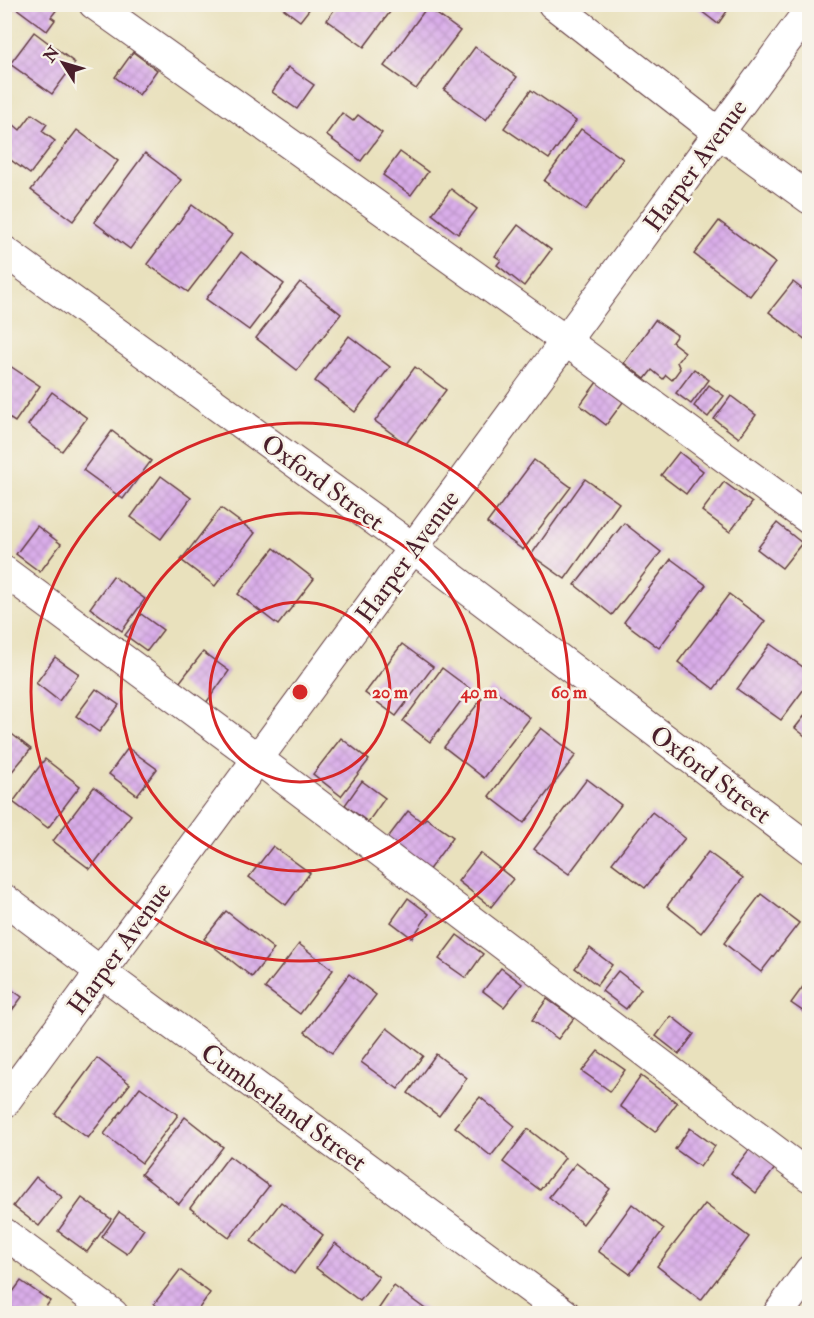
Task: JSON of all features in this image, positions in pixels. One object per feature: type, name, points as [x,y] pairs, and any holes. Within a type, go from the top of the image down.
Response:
[{"type":"street","points":[[94,4],[566,341],[810,520]]},
{"type":"street","points":[[553,4],[719,133],[810,199]]},
{"type":"street","name":"Harper Avenue","points":[[4,1104],[810,9]]},
{"type":"street","name":"Oxford Street","points":[[4,251],[413,548],[810,849]]},
{"type":"street","points":[[4,571],[258,759],[810,1177]]},
{"type":"street","name":"Cumberland Street","points":[[4,899],[565,1314]]},
{"type":"street","points":[[4,1233],[113,1314]]},
{"type":"street","points":[[778,1314],[810,1270]]},
{"type":"building","points":[[281,4],[307,4],[311,7],[300,21],[280,6]]},
{"type":"building","points":[[338,4],[396,4],[364,47],[327,20]]},
{"type":"building","points":[[692,4],[732,4],[718,24]]},
{"type":"building","points":[[12,5],[53,5],[58,8],[51,17],[55,20],[47,31]]},
{"type":"building","points":[[427,7],[460,31],[416,89],[384,66]]},
{"type":"building","points":[[34,32],[75,63],[52,94],[10,64]]},
{"type":"building","points":[[475,47],[517,77],[486,120],[444,90]]},
{"type":"building","points":[[133,52],[157,70],[139,95],[115,77]]},
{"type":"building","points":[[288,67],[314,85],[297,109],[272,92]]},
{"type":"building","points":[[531,90],[576,121],[549,159],[504,128]]},
{"type":"building","points":[[342,113],[353,121],[358,115],[382,133],[361,161],[326,135]]},
{"type":"building","points":[[32,114],[47,124],[42,131],[55,141],[30,174],[4,155],[4,149],[11,140],[4,135],[13,124],[20,130]]},
{"type":"building","points":[[581,129],[623,159],[586,210],[544,181]]},
{"type":"building","points":[[77,130],[118,161],[73,221],[31,190]]},
{"type":"building","points":[[400,152],[428,172],[411,195],[383,175]]},
{"type":"building","points":[[145,153],[181,180],[130,249],[94,222]]},
{"type":"building","points":[[451,189],[477,209],[458,234],[432,214]]},
{"type":"building","points":[[192,205],[232,235],[188,292],[147,264]]},
{"type":"building","points":[[719,221],[775,263],[750,296],[694,254]]},
{"type":"building","points":[[518,225],[551,250],[524,286],[497,265],[501,260],[495,256]]},
{"type":"building","points":[[241,252],[284,284],[249,330],[206,299]]},
{"type":"building","points":[[300,282],[341,314],[297,370],[256,338]]},
{"type":"building","points":[[793,282],[810,295],[810,343],[769,312]]},
{"type":"building","points":[[655,320],[677,335],[672,342],[685,352],[677,362],[680,369],[672,380],[666,375],[663,379],[652,370],[645,379],[624,363]]},
{"type":"building","points":[[349,336],[390,367],[355,412],[315,381]]},
{"type":"building","points":[[4,362],[40,386],[15,422],[4,415]]},
{"type":"building","points":[[415,367],[446,390],[406,444],[375,421]]},
{"type":"building","points":[[694,369],[709,380],[691,404],[676,393]]},
{"type":"building","points":[[597,382],[623,402],[606,425],[580,405]]},
{"type":"building","points":[[709,385],[724,396],[708,417],[694,406]]},
{"type":"building","points":[[52,392],[87,418],[62,451],[28,425]]},
{"type":"building","points":[[731,396],[756,415],[739,438],[714,419]]},
{"type":"building","points":[[112,431],[151,461],[123,499],[83,470]]},
{"type":"building","points":[[679,452],[703,471],[686,494],[661,475]]},
{"type":"building","points":[[534,460],[571,487],[523,550],[487,523]]},
{"type":"building","points":[[161,476],[191,498],[161,539],[131,517]]},
{"type":"building","points":[[585,479],[619,503],[565,579],[531,555]]},
{"type":"building","points":[[724,482],[752,503],[730,532],[702,511]]},
{"type":"building","points":[[221,508],[255,533],[215,586],[181,560]]},
{"type":"building","points":[[624,523],[661,552],[612,615],[575,585]]},
{"type":"building","points":[[777,523],[802,543],[782,568],[757,549]]},
{"type":"building","points":[[37,526],[61,544],[40,572],[16,554]]},
{"type":"building","points":[[274,548],[314,579],[278,625],[238,594]]},
{"type":"building","points":[[671,559],[706,585],[659,648],[624,622]]},
{"type":"building","points":[[113,576],[145,599],[122,631],[90,608]]},
{"type":"building","points":[[729,594],[765,621],[714,689],[678,662]]},
{"type":"building","points":[[141,614],[163,630],[147,651],[125,635]]},
{"type":"building","points":[[402,644],[433,667],[396,716],[365,693]]},
{"type":"building","points":[[770,644],[810,672],[810,681],[781,720],[737,689]]},
{"type":"building","points":[[203,652],[229,671],[206,703],[179,683]]},
{"type":"building","points":[[55,657],[79,674],[59,701],[36,683]]},
{"type":"building","points":[[442,668],[470,689],[430,742],[403,721]]},
{"type":"building","points":[[491,687],[530,718],[484,778],[444,747]]},
{"type":"building","points":[[96,689],[119,705],[99,732],[76,716]]},
{"type":"building","points":[[810,709],[810,740],[795,728]]},
{"type":"building","points":[[4,728],[31,749],[4,781]]},
{"type":"building","points":[[541,728],[576,755],[524,823],[489,796]]},
{"type":"building","points":[[341,738],[369,760],[341,796],[313,774]]},
{"type":"building","points":[[128,748],[157,769],[137,795],[109,774]]},
{"type":"building","points":[[45,759],[80,786],[48,828],[13,802]]},
{"type":"building","points":[[587,779],[621,805],[569,874],[534,849]]},
{"type":"building","points":[[362,781],[385,798],[368,822],[345,805]]},
{"type":"building","points":[[94,787],[131,815],[90,869],[53,841]]},
{"type":"building","points":[[408,811],[422,822],[426,818],[453,837],[428,871],[386,840]]},
{"type":"building","points":[[652,812],[685,838],[645,888],[612,863]]},
{"type":"building","points":[[273,846],[310,873],[286,905],[249,877]]},
{"type":"building","points":[[708,852],[743,878],[701,933],[667,906]]},
{"type":"building","points":[[480,853],[513,879],[491,907],[458,881]]},
{"type":"building","points":[[761,894],[799,923],[761,972],[724,943]]},
{"type":"building","points":[[408,898],[429,914],[412,938],[391,922]]},
{"type":"building","points":[[226,911],[274,949],[252,977],[204,939]]},
{"type":"building","points":[[457,935],[483,954],[466,978],[439,959]]},
{"type":"building","points":[[299,944],[333,970],[300,1014],[265,988]]},
{"type":"building","points":[[590,948],[612,965],[597,985],[575,968]]},
{"type":"building","points":[[501,968],[522,984],[504,1007],[483,991]]},
{"type":"building","points":[[618,971],[641,989],[626,1009],[602,991]]},
{"type":"building","points":[[349,974],[376,995],[332,1053],[305,1032]]},
{"type":"building","points":[[810,977],[810,1016],[791,1003]]},
{"type":"building","points":[[4,984],[22,997],[4,1021]]},
{"type":"building","points":[[547,999],[574,1018],[558,1039],[532,1020]]},
{"type":"building","points":[[671,1016],[694,1034],[679,1054],[656,1036]]},
{"type":"building","points":[[387,1028],[423,1056],[398,1089],[361,1062]]},
{"type":"building","points":[[598,1051],[625,1070],[610,1091],[582,1071]]},
{"type":"building","points":[[436,1054],[467,1078],[439,1116],[408,1093]]},
{"type":"building","points":[[97,1058],[130,1084],[88,1138],[55,1114]]},
{"type":"building","points":[[641,1076],[677,1103],[655,1132],[620,1106]]},
{"type":"building","points":[[140,1087],[178,1115],[142,1163],[104,1134]]},
{"type":"building","points":[[480,1097],[515,1126],[491,1156],[455,1127]]},
{"type":"building","points":[[185,1117],[223,1147],[179,1204],[141,1174]]},
{"type":"building","points":[[690,1128],[715,1146],[700,1167],[675,1149]]},
{"type":"building","points":[[528,1129],[565,1158],[540,1190],[503,1162]]},
{"type":"building","points":[[751,1147],[776,1167],[756,1193],[731,1173]]},
{"type":"building","points":[[229,1156],[269,1186],[229,1238],[190,1208]]},
{"type":"building","points":[[576,1163],[610,1189],[583,1224],[549,1197]]},
{"type":"building","points":[[36,1177],[62,1197],[39,1226],[13,1206]]},
{"type":"building","points":[[82,1198],[111,1219],[87,1252],[58,1231]]},
{"type":"building","points":[[281,1202],[323,1235],[294,1274],[251,1241]]},
{"type":"building","points":[[632,1204],[664,1229],[630,1274],[598,1251]]},
{"type":"building","points":[[705,1204],[749,1237],[701,1300],[657,1266]]},
{"type":"building","points":[[119,1212],[144,1229],[127,1254],[102,1237]]},
{"type":"building","points":[[335,1243],[379,1277],[360,1301],[316,1268]]},
{"type":"building","points":[[180,1270],[210,1293],[195,1314],[167,1314],[154,1304]]},
{"type":"building","points":[[21,1281],[50,1301],[41,1314],[15,1314],[4,1306]]},
{"type":"building","points":[[394,1286],[432,1314],[375,1314]]}]
